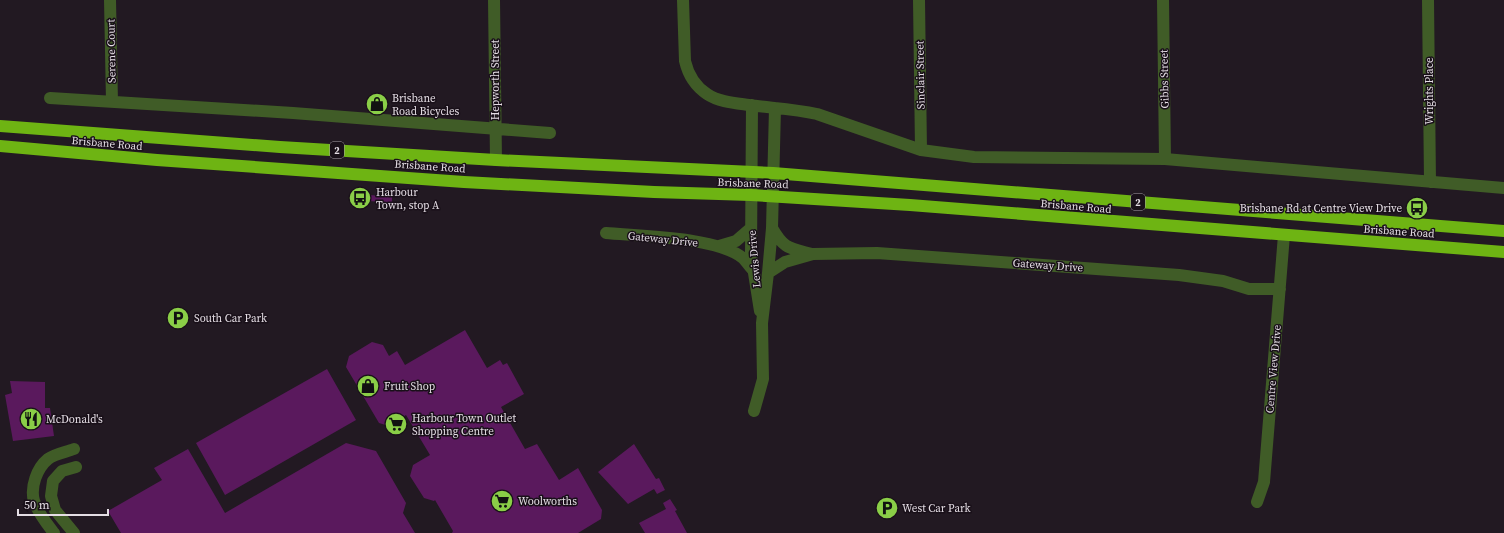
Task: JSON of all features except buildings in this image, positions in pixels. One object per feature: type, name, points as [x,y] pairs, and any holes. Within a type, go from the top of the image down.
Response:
[{"type":"highway","points":[[0,122],[21,127]]},
{"type":"highway","name":"Brisbane Road","points":[[0,126],[272,146],[496,160],[773,173],[1504,231]]},
{"type":"highway","name":"Brisbane Road","points":[[0,146],[464,182],[654,192],[772,196],[915,206],[1504,252]]},
{"type":"highway","points":[[0,154],[42,150]]},
{"type":"street","name":"Serene Court","points":[[110,0],[112,102]]},
{"type":"street","name":"Hepworth Street","points":[[494,0],[496,160]]},
{"type":"street","points":[[683,0],[684,52],[687,69],[692,79],[706,94],[725,102],[801,110],[817,114],[921,150],[974,157],[1165,159],[1504,188]]},
{"type":"street","name":"Sinclair Street","points":[[920,0],[921,150]]},
{"type":"street","name":"Gibbs Street","points":[[1164,0],[1165,159]]},
{"type":"street","name":"Wrights Place","points":[[1428,0],[1430,182]]},
{"type":"street","points":[[50,98],[293,113],[550,133]]},
{"type":"street","name":"Brisbane Road","points":[[748,104],[751,172]]},
{"type":"street","name":"Brisbane Road","points":[[773,173],[775,108]]},
{"type":"street","name":"Lewis Drive","points":[[751,172],[753,270],[762,322]]},
{"type":"street","name":"Lewis Drive","points":[[754,411],[762,379],[762,322],[772,228],[773,173]]},
{"type":"street","points":[[719,246],[736,240],[751,228]]},
{"type":"street","name":"Gateway Drive","points":[[772,228],[778,240],[783,245],[788,248],[813,254],[876,253],[1154,273],[1223,281],[1249,289],[1280,289]]},
{"type":"street","name":"Gateway Drive","points":[[606,233],[684,240],[719,246],[743,258],[753,270]]},
{"type":"street","name":"Centre View Drive","points":[[1257,502],[1264,482],[1284,235]]},
{"type":"street","name":"Gateway Drive","points":[[768,273],[785,262],[813,254]]},
{"type":"street","points":[[54,533],[42,517],[34,501],[33,488],[37,473],[48,458],[74,449]]},
{"type":"street","points":[[74,533],[55,510],[50,496],[53,481],[62,471],[76,467]]},
{"type":"place","name":"Brisbane Road Bicycles","points":[[377,104]]},
{"type":"place","name":"Harbour Town, stop A","points":[[360,198]]},
{"type":"place","name":"Brisbane Rd at Centre View Drive","points":[[1417,208]]},
{"type":"place","name":"South Car Park","points":[[178,318]]},
{"type":"place","name":"Fruit Shop","points":[[368,386]]},
{"type":"place","name":"McDonald's","points":[[31,419]]},
{"type":"place","name":"Harbour Town Outlet Shopping Centre","points":[[396,424]]},
{"type":"place","name":"Woolworths","points":[[502,501]]},
{"type":"place","name":"West Car Park","points":[[887,508]]}]
